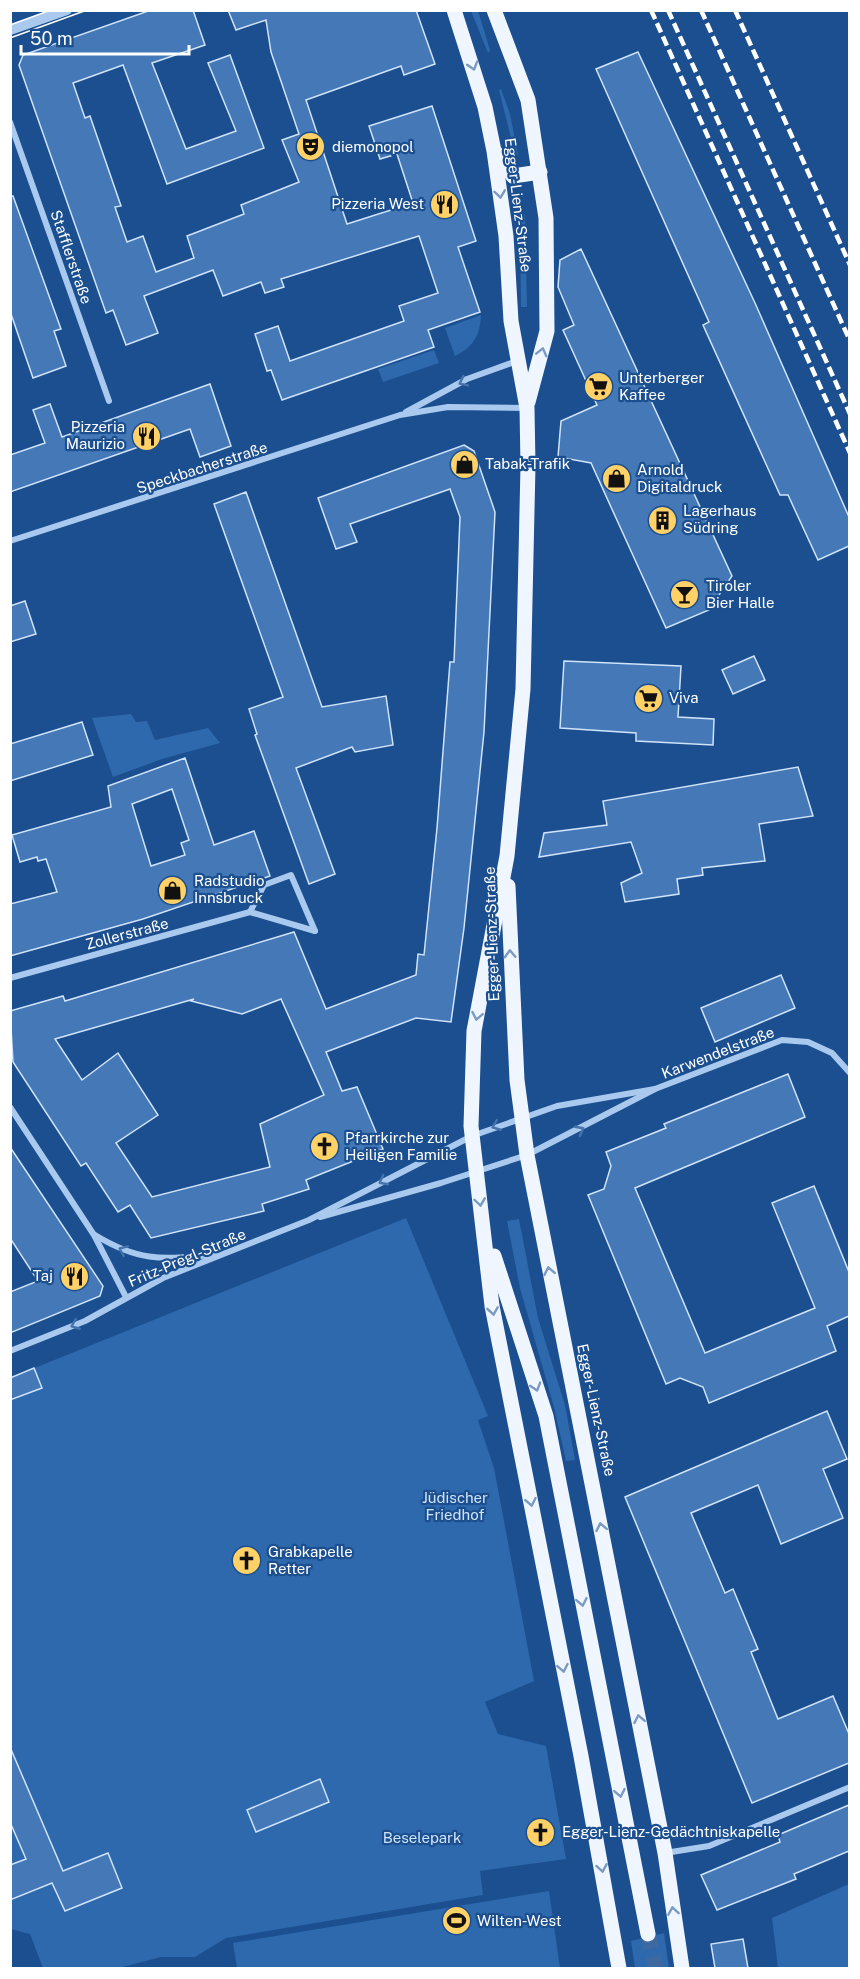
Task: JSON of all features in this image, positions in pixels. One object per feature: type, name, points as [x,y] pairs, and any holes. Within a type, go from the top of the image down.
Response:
[{"type":"main road","name":"Egger-Lienz-Straße","points":[[454,10],[485,107],[494,151],[506,236],[512,321],[527,408],[525,666],[507,855],[474,1031],[472,1136],[492,1306],[581,1756],[619,1968]]},
{"type":"main road","name":"Egger-Lienz-Straße","points":[[494,10],[528,100],[546,218],[547,331],[527,408]]},
{"type":"main road","points":[[494,151],[513,176],[540,172]]},
{"type":"main road","name":"Egger-Lienz-Straße","points":[[507,855],[511,994],[521,1117],[665,1854],[682,1968]]},
{"type":"main road","name":"Egger-Lienz-Straße","points":[[485,1232],[546,1416],[648,1934]]},
{"type":"street","points":[[10,30],[67,10]]},
{"type":"street","name":"Stafflerstraße","points":[[10,122],[109,401]]},
{"type":"street","name":"Speckbacherstraße","points":[[400,415],[467,380],[518,361]]},
{"type":"street","name":"Speckbacherstraße","points":[[10,541],[400,415],[448,407],[527,408]]},
{"type":"street","points":[[291,875],[315,930],[250,912],[264,885],[291,875]]},
{"type":"street","name":"Zollerstraße","points":[[10,978],[250,912]]},
{"type":"street","name":"Karwendelstraße","points":[[527,1155],[655,1089],[782,1040],[808,1042],[832,1053],[849,1073]]},
{"type":"street","name":"Karwendelstraße","points":[[521,1117],[575,1101],[655,1089]]},
{"type":"street","points":[[10,1107],[94,1235],[126,1297]]},
{"type":"street","name":"Fritz-Pregl-Straße","points":[[309,1220],[472,1136],[521,1117]]},
{"type":"street","name":"Fritz-Pregl-Straße","points":[[10,1351],[85,1321],[163,1278],[309,1220],[527,1155]]},
{"type":"street","points":[[94,1235],[116,1248],[151,1258],[222,1254]]},
{"type":"street","points":[[665,1854],[709,1846],[849,1787]]},
{"type":"green space","points":[[471,11],[478,11],[490,50],[488,53]]},
{"type":"green space","points":[[501,89],[510,114],[518,155],[515,154],[499,90]]},
{"type":"green space","points":[[525,214],[527,307],[521,307],[520,224],[521,217]]},
{"type":"green space","points":[[481,315],[477,335],[471,345],[455,356],[445,328]]},
{"type":"green space","points":[[434,350],[439,363],[383,382],[378,369]]},
{"type":"green space","points":[[131,714],[136,722],[147,721],[155,740],[208,728],[220,743],[162,759],[113,777],[92,718]]},
{"type":"green space","points":[[406,1218],[488,1416],[478,1420],[494,1468],[534,1681],[485,1702],[498,1734],[546,1746],[566,1859],[480,1871],[483,1895],[226,1938],[195,1957],[161,1957],[119,1968],[43,1968],[30,1934],[11,1929],[10,1378]]},
{"type":"green space","points":[[519,1219],[538,1318],[565,1405],[575,1460],[566,1461],[554,1407],[520,1288],[507,1221]]},
{"type":"green space","points":[[849,1884],[849,1968],[778,1968],[772,1918]]},
{"type":"green space","name":"Wilten-West","points":[[549,1891],[560,1968],[237,1968],[233,1943]]},
{"type":"green space","points":[[664,1933],[669,1968],[635,1968],[631,1941]]},
{"type":"building","points":[[151,10],[193,10],[205,45],[152,63],[186,149],[236,131],[208,63],[230,55],[264,148],[167,184],[123,65],[73,83],[85,118],[90,116],[121,206],[115,207],[127,242],[143,236],[156,272],[194,258],[187,236],[244,214],[241,205],[299,182],[282,140],[299,134],[271,52],[266,20],[236,30],[228,10],[416,10],[435,64],[404,75],[401,66],[306,100],[347,224],[413,203],[397,154],[380,159],[369,126],[432,106],[476,241],[458,247],[480,312],[428,330],[434,347],[282,400],[271,370],[267,371],[255,334],[278,326],[290,361],[404,321],[399,306],[438,293],[419,236],[281,279],[284,287],[265,293],[261,282],[223,296],[213,270],[144,296],[158,333],[126,345],[113,310],[106,313],[19,65],[23,55]]},
{"type":"building","points":[[638,52],[755,303],[849,517],[849,546],[818,560],[788,495],[780,495],[703,325],[709,322],[596,69]]},
{"type":"building","points":[[13,196],[61,329],[54,331],[66,366],[33,378],[10,311],[10,197]]},
{"type":"building","points":[[581,249],[732,576],[709,610],[666,628],[591,463],[558,457],[561,421],[597,405],[563,330],[574,325],[558,287],[560,260]]},
{"type":"building","points":[[210,384],[231,446],[200,457],[190,429],[10,492],[10,455],[45,443],[33,410],[50,404],[62,437]]},
{"type":"building","points":[[464,445],[474,451],[495,512],[484,732],[464,928],[451,1022],[416,1018],[326,1052],[342,1091],[357,1087],[383,1149],[306,1180],[309,1189],[262,1204],[264,1211],[151,1238],[130,1205],[118,1212],[86,1163],[81,1166],[13,1062],[10,1011],[63,996],[65,1001],[294,932],[326,1009],[416,975],[418,954],[424,955],[450,662],[454,662],[460,517],[450,489],[350,524],[357,542],[336,549],[318,498]],"holes":[[[194,999],[191,1001],[242,1014],[281,999],[324,1095],[260,1124],[270,1167],[152,1197],[116,1143],[158,1115],[118,1053],[82,1080],[55,1039]]]},
{"type":"building","points":[[246,492],[322,707],[386,696],[393,745],[355,752],[352,747],[296,768],[335,874],[309,884],[255,735],[257,734],[249,709],[283,697],[214,504]]},
{"type":"building","points":[[25,601],[36,634],[10,642],[10,606]]},
{"type":"building","points":[[754,656],[765,680],[733,694],[722,670]]},
{"type":"building","points":[[564,661],[681,666],[678,717],[714,719],[713,745],[636,741],[636,733],[560,728]]},
{"type":"building","points":[[82,722],[93,755],[10,781],[10,744]]},
{"type":"building","points":[[185,758],[214,845],[254,831],[270,876],[143,919],[10,956],[10,904],[57,892],[46,859],[38,861],[37,857],[20,862],[12,835],[111,807],[108,786]],"holes":[[[172,789],[189,840],[181,843],[185,855],[151,866],[132,804]]]},
{"type":"building","points":[[798,767],[813,816],[759,824],[765,861],[702,868],[703,875],[677,879],[679,894],[625,902],[621,883],[642,873],[631,842],[539,857],[544,833],[607,825],[603,801]]},
{"type":"building","points":[[781,975],[795,1008],[715,1042],[701,1008]]},
{"type":"building","points":[[788,1074],[805,1117],[635,1188],[705,1353],[815,1308],[772,1203],[814,1186],[849,1272],[849,1316],[827,1326],[836,1351],[709,1403],[703,1387],[680,1378],[666,1384],[588,1195],[604,1189],[611,1166],[606,1152],[666,1128],[664,1124]]},
{"type":"building","points":[[10,1147],[103,1286],[100,1296],[10,1333],[10,1292],[38,1281],[10,1238]]},
{"type":"building","points":[[34,1368],[42,1388],[10,1400],[10,1378]]},
{"type":"building","points":[[827,1411],[847,1459],[823,1469],[843,1518],[781,1544],[758,1485],[691,1513],[725,1593],[733,1589],[758,1649],[751,1652],[778,1719],[833,1696],[849,1734],[849,1763],[752,1803],[625,1497]]},
{"type":"building","points":[[10,1747],[63,1871],[108,1853],[122,1888],[65,1911],[52,1883],[10,1900],[10,1865],[26,1859],[10,1822]]},
{"type":"building","points":[[320,1779],[329,1802],[256,1832],[247,1810]]},
{"type":"building","points":[[849,1805],[849,1851],[794,1874],[796,1879],[717,1910],[701,1875],[780,1842],[778,1835]]},
{"type":"building","points":[[743,1939],[748,1968],[715,1968],[711,1944]]},
{"type":"tunnel","points":[[648,1934],[656,1968]]},
{"type":"tram line","points":[[10,25],[51,10]]},
{"type":"tram line","points":[[10,38],[87,10]]},
{"type":"railway","points":[[651,10],[850,453]]},
{"type":"railway","points":[[668,10],[850,414]]},
{"type":"railway","points":[[701,10],[850,341]]},
{"type":"railway","points":[[735,10],[850,265]]},
{"type":"place","name":"diemonopol","points":[[311,147]]},
{"type":"place","name":"Pizzeria West","points":[[445,204]]},
{"type":"place","name":"Unterberger Kaffee","points":[[598,387]]},
{"type":"place","name":"Pizzeria Maurizio","points":[[146,436]]},
{"type":"place","name":"Tabak-Trafik","points":[[464,464]]},
{"type":"place","name":"Arnold Digitaldruck","points":[[616,479]]},
{"type":"place","name":"Lagerhaus Südring","points":[[662,520]]},
{"type":"place","name":"Tiroler Bier Halle","points":[[685,595]]},
{"type":"place","name":"Viva","points":[[648,698]]},
{"type":"place","name":"Radstudio Innsbruck","points":[[173,890]]},
{"type":"place","name":"Pfarrkirche zur Heiligen Familie","points":[[324,1147]]},
{"type":"place","name":"Taj","points":[[74,1276]]},
{"type":"place","name":"Grabkapelle Retter","points":[[247,1561]]},
{"type":"place","name":"Egger-Lienz-Gedächtniskapelle","points":[[541,1832]]},
{"type":"place","name":"Wilten-West","points":[[456,1921]]},
{"type":"park label","name":"Jüdischer Friedhof","points":[[455,1506]]},
{"type":"park label","name":"Beselepark","points":[[422,1838]]}]
